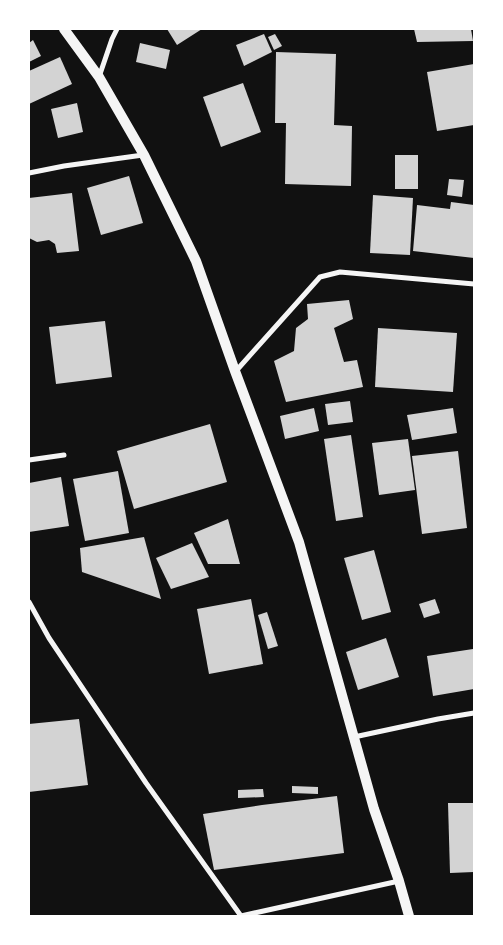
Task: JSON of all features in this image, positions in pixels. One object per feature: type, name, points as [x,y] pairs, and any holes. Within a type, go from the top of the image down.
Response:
[{"type":"main road","points":[[64,29],[99,77],[144,155],[196,262],[299,542],[374,809],[409,916]]},
{"type":"street","points":[[99,77],[117,29]]},
{"type":"street","points":[[29,173],[64,166],[144,155]]},
{"type":"street","points":[[236,372],[320,278],[340,272],[474,284]]},
{"type":"street","points":[[29,460],[64,455]]},
{"type":"street","points":[[29,602],[49,638],[146,783],[241,916],[399,882]]},
{"type":"street","points":[[354,738],[474,713]]},
{"type":"building","points":[[167,29],[202,29],[177,45]]},
{"type":"building","points":[[414,29],[471,29],[473,41],[417,42]]},
{"type":"building","points":[[264,34],[272,52],[244,66],[236,45]]},
{"type":"building","points":[[275,34],[282,46],[274,50],[268,37]]},
{"type":"building","points":[[33,40],[41,56],[29,62],[29,43]]},
{"type":"building","points":[[140,43],[170,50],[166,69],[136,62]]},
{"type":"building","points":[[276,52],[336,54],[334,125],[352,126],[351,186],[285,184],[286,123],[275,123]]},
{"type":"building","points":[[60,57],[72,84],[29,104],[29,71]]},
{"type":"building","points":[[474,64],[474,125],[437,131],[427,72]]},
{"type":"building","points":[[243,83],[261,132],[221,147],[203,97]]},
{"type":"building","points":[[77,103],[83,132],[58,138],[51,109]]},
{"type":"building","points":[[395,155],[418,155],[418,189],[395,189]]},
{"type":"building","points":[[129,176],[143,223],[101,235],[87,188]]},
{"type":"building","points":[[449,179],[464,180],[462,197],[447,195]]},
{"type":"building","points":[[72,193],[79,251],[57,253],[55,244],[49,240],[37,242],[29,238],[29,198]]},
{"type":"building","points":[[373,195],[413,198],[410,255],[370,253]]},
{"type":"building","points":[[451,202],[474,205],[474,258],[413,251],[417,205],[450,209]]},
{"type":"building","points":[[349,300],[353,319],[334,328],[344,362],[357,360],[363,387],[286,402],[274,361],[294,351],[296,328],[308,319],[307,304]]},
{"type":"building","points":[[105,321],[112,377],[56,384],[49,327]]},
{"type":"building","points":[[378,328],[457,333],[453,392],[375,387]]},
{"type":"building","points":[[350,401],[353,422],[328,425],[325,404]]},
{"type":"building","points":[[314,408],[319,431],[285,439],[280,416]]},
{"type":"building","points":[[453,408],[457,433],[412,440],[407,415]]},
{"type":"building","points":[[210,424],[227,482],[134,509],[117,451]]},
{"type":"building","points":[[351,435],[363,517],[336,521],[324,439]]},
{"type":"building","points":[[408,439],[415,490],[379,495],[372,443]]},
{"type":"building","points":[[458,451],[467,528],[422,534],[412,456]]},
{"type":"building","points":[[118,471],[129,533],[85,541],[73,479]]},
{"type":"building","points":[[61,477],[69,526],[29,532],[29,483]]},
{"type":"building","points":[[228,519],[240,564],[208,564],[194,533]]},
{"type":"building","points":[[144,537],[161,599],[82,572],[80,548]]},
{"type":"building","points":[[192,543],[209,577],[171,589],[156,558]]},
{"type":"building","points":[[374,550],[391,612],[362,620],[344,558]]},
{"type":"building","points":[[251,599],[263,664],[209,674],[197,609]]},
{"type":"building","points":[[435,599],[440,613],[424,618],[419,604]]},
{"type":"building","points":[[267,612],[278,646],[268,649],[258,615]]},
{"type":"building","points":[[386,638],[399,677],[358,690],[346,652]]},
{"type":"building","points":[[473,649],[474,689],[433,696],[427,656]]},
{"type":"building","points":[[79,719],[88,785],[29,792],[29,724]]},
{"type":"building","points":[[292,786],[318,787],[318,794],[292,793]]},
{"type":"building","points":[[263,789],[264,797],[238,798],[238,790]]},
{"type":"building","points":[[337,796],[344,853],[214,870],[203,814]]},
{"type":"building","points":[[448,803],[474,803],[474,872],[450,873]]}]
